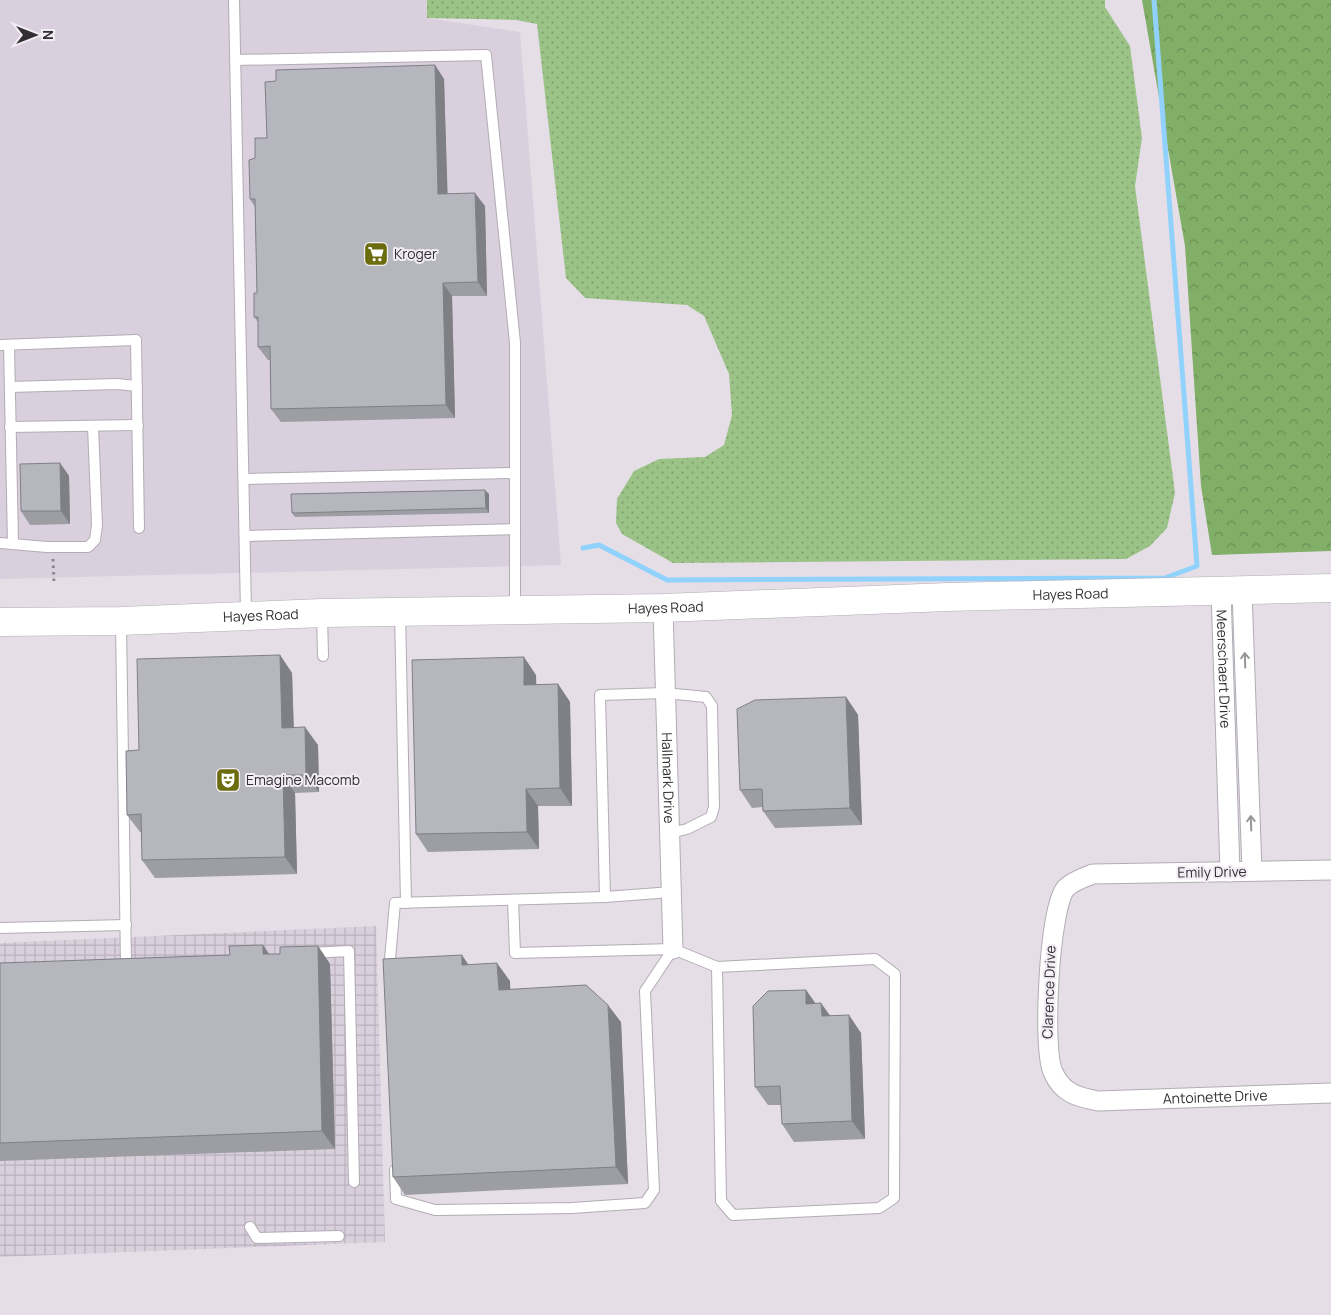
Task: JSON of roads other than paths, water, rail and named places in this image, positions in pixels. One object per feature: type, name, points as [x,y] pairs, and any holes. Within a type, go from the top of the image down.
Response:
[{"type":"street","name":"Hayes Road","points":[[0,622],[121,621],[246,615],[400,611],[663,608],[948,597],[1331,588]]},
{"type":"street","name":"Meerschaert Drive","points":[[1232,591],[1248,746],[1252,871]]},
{"type":"street","name":"Meerschaert Drive","points":[[1230,872],[1226,746],[1232,591]]},
{"type":"street","name":"Hallmark Drive","points":[[663,608],[673,949]]},
{"type":"street","name":"Meerschaert Drive","points":[[1226,746],[1248,746]]},
{"type":"street","name":"Emily Drive","points":[[1094,874],[1331,870]]},
{"type":"street","name":"Clarence Drive","points":[[1094,874],[1066,888],[1057,907],[1052,935],[1047,1050],[1052,1070],[1060,1084],[1070,1094],[1098,1101]]},
{"type":"street","name":"Antoinette Drive","points":[[1098,1101],[1331,1093]]},
{"type":"lane","points":[[234,0],[246,615]]},
{"type":"lane","points":[[236,60],[486,55],[515,343],[515,610]]},
{"type":"lane","points":[[12,544],[10,387],[4,345],[136,340],[139,528]]},
{"type":"lane","points":[[10,387],[117,384],[137,386]]},
{"type":"lane","points":[[10,427],[138,425]]},
{"type":"lane","points":[[0,543],[52,547],[88,547],[95,540],[97,525],[93,426]]},
{"type":"lane","points":[[244,479],[515,473]]},
{"type":"lane","points":[[245,536],[515,529]]},
{"type":"lane","points":[[400,611],[406,903]]},
{"type":"lane","points":[[322,613],[323,656]]},
{"type":"lane","points":[[121,621],[126,966]]},
{"type":"lane","points":[[604,897],[600,695],[665,693],[706,697],[712,706],[714,807],[710,817],[687,829],[670,833]]},
{"type":"lane","points":[[388,978],[395,903],[604,897],[672,892]]},
{"type":"lane","points":[[513,900],[515,953],[673,949],[717,967],[875,959],[895,974],[894,1198],[879,1208],[733,1215],[721,1201],[717,967]]},
{"type":"lane","points":[[0,928],[126,925]]},
{"type":"lane","points":[[395,1161],[396,1200],[435,1210],[572,1208],[645,1203],[654,1190],[654,1173],[645,991],[673,949]]},
{"type":"lane","points":[[299,953],[349,951],[354,1182]]},
{"type":"lane","points":[[250,1227],[257,1238],[339,1236]]},
{"type":"waterway","points":[[583,548],[599,545],[667,580],[1165,578],[1197,566],[1154,0]]},
{"type":"place","name":"Kroger","points":[[376,254]]},
{"type":"place","name":"Emagine Macomb","points":[[228,780]]}]
